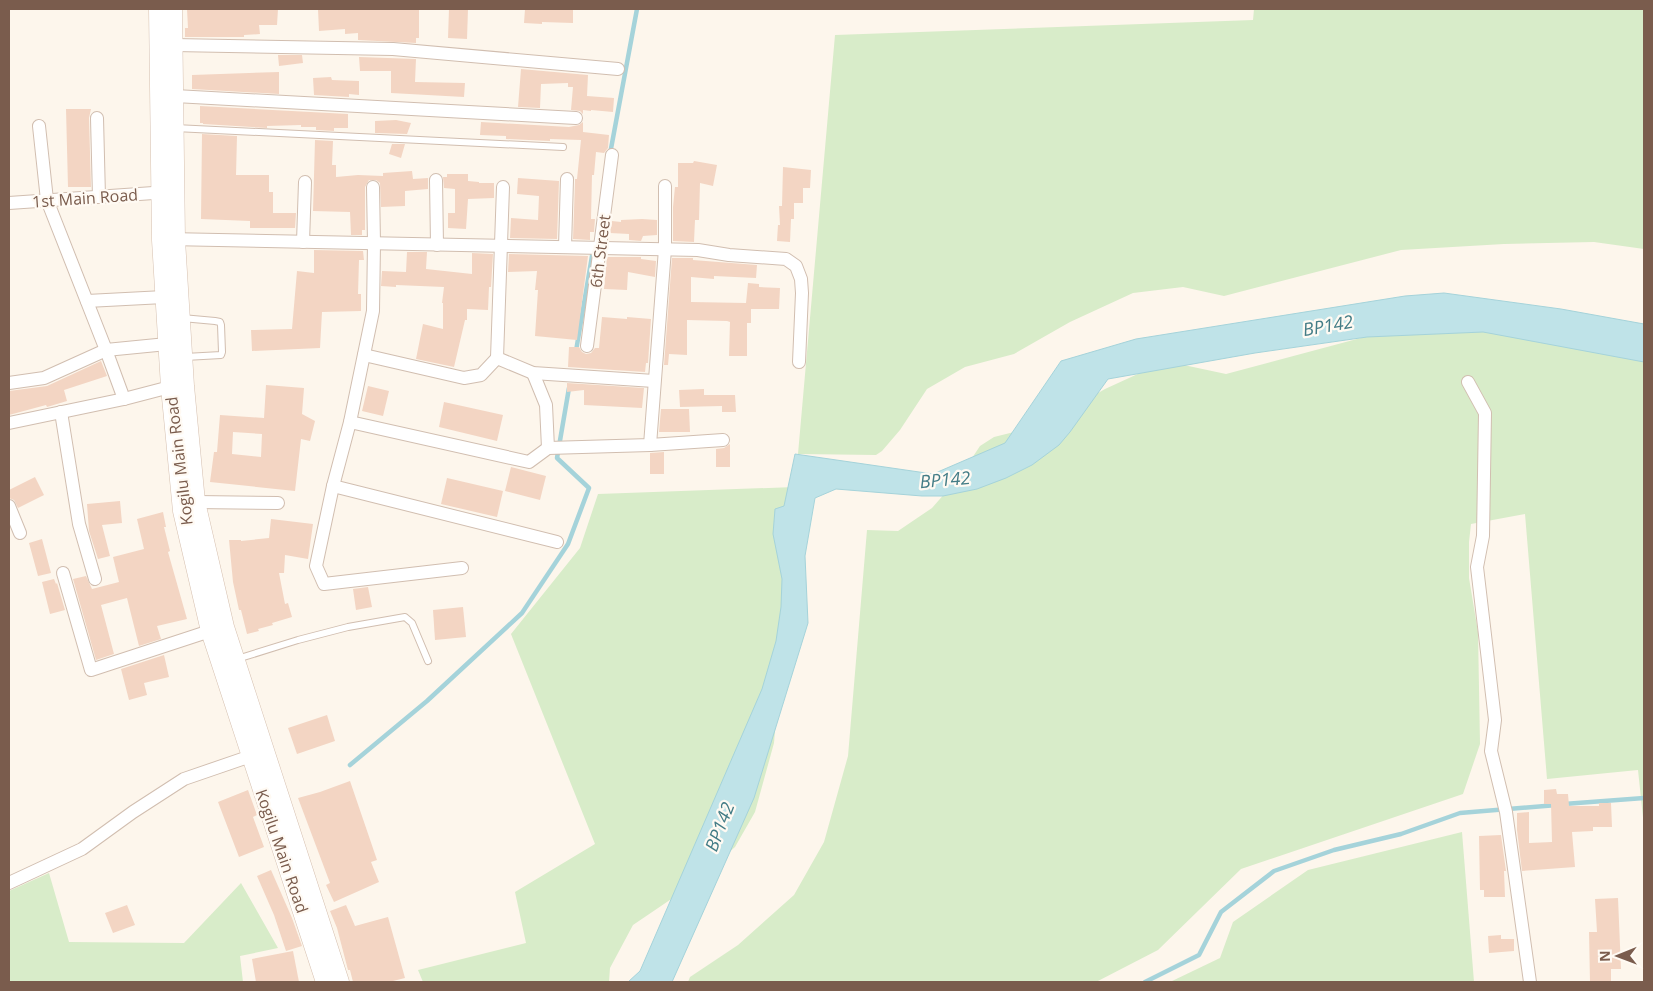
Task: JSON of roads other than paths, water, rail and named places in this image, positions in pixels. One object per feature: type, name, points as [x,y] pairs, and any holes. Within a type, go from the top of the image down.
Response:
[{"type":"main road","name":"Kogilu Main Road","points":[[158,9],[168,192],[168,239],[164,297],[170,387],[182,511],[210,631],[251,732],[340,982]]},
{"type":"main road","name":"Kogilu Main Road","points":[[168,192],[175,128],[173,9]]},
{"type":"main road","name":"Kogilu Main Road","points":[[168,239],[181,318],[196,502],[225,627],[236,660],[251,732],[251,756],[325,982]]},
{"type":"street","points":[[174,45],[393,49],[618,69]]},
{"type":"street","points":[[175,96],[576,118]]},
{"type":"street","points":[[97,118],[100,197]]},
{"type":"street","points":[[39,126],[47,200],[124,399]]},
{"type":"street","name":"6th Street","points":[[587,346],[612,155]]},
{"type":"street","points":[[565,247],[567,179]]},
{"type":"street","points":[[436,180],[437,245]]},
{"type":"street","points":[[303,242],[305,182]]},
{"type":"street","points":[[650,445],[665,249],[665,186]]},
{"type":"street","points":[[373,187],[373,311],[350,422],[333,486],[316,566],[324,584],[462,568]]},
{"type":"street","points":[[364,355],[464,378],[482,375],[497,358],[502,187]]},
{"type":"street","name":"1st Main Road","points":[[9,203],[168,192]]},
{"type":"street","points":[[168,239],[698,250],[729,255],[786,259],[796,266],[801,279],[802,293],[798,362]]},
{"type":"street","points":[[86,301],[164,297]]},
{"type":"street","points":[[9,384],[44,378],[106,350],[168,344]]},
{"type":"street","points":[[497,358],[533,373],[654,381]]},
{"type":"street","points":[[533,373],[546,405],[548,448]]},
{"type":"street","points":[[1468,382],[1485,412],[1483,536],[1477,567],[1495,720],[1491,751],[1506,812],[1530,982]]},
{"type":"street","points":[[9,422],[124,399],[170,387]]},
{"type":"street","points":[[61,412],[80,524],[95,579]]},
{"type":"street","points":[[350,422],[529,462],[548,448],[650,445],[723,440]]},
{"type":"street","points":[[333,486],[557,542]]},
{"type":"street","points":[[196,502],[278,503]]},
{"type":"street","points":[[9,506],[20,533]]},
{"type":"street","points":[[63,573],[91,670],[210,631]]},
{"type":"street","points":[[9,883],[82,849],[133,812],[184,779],[251,756]]},
{"type":"lane","points":[[175,128],[563,147]]},
{"type":"lane","points":[[181,318],[220,322],[222,325],[221,355],[183,357]]},
{"type":"lane","points":[[236,660],[298,640],[348,627],[405,617],[412,623],[428,661]]},
{"type":"water","name":"BP142","points":[[1444,293],[1561,309],[1644,324],[1644,362],[1483,332],[1367,337],[1255,353],[1108,379],[1059,445],[1032,465],[1006,478],[977,489],[943,496],[922,496],[836,489],[815,498],[805,556],[808,623],[754,798],[672,982],[628,982],[640,971],[762,689],[776,641],[781,607],[782,579],[773,534],[775,509],[784,506],[795,454],[933,474],[1005,443],[1061,361],[1136,339],[1405,296]]},
{"type":"waterway","points":[[610,154],[637,9]]},
{"type":"waterway","points":[[576,351],[593,250]]},
{"type":"waterway","points":[[350,765],[427,701],[522,613],[568,544],[589,488],[557,458],[569,388]]},
{"type":"waterway","points":[[1564,804],[1644,798]]},
{"type":"waterway","points":[[1145,982],[1199,955],[1221,912],[1274,871],[1334,850],[1401,834],[1460,813],[1557,805]]}]
